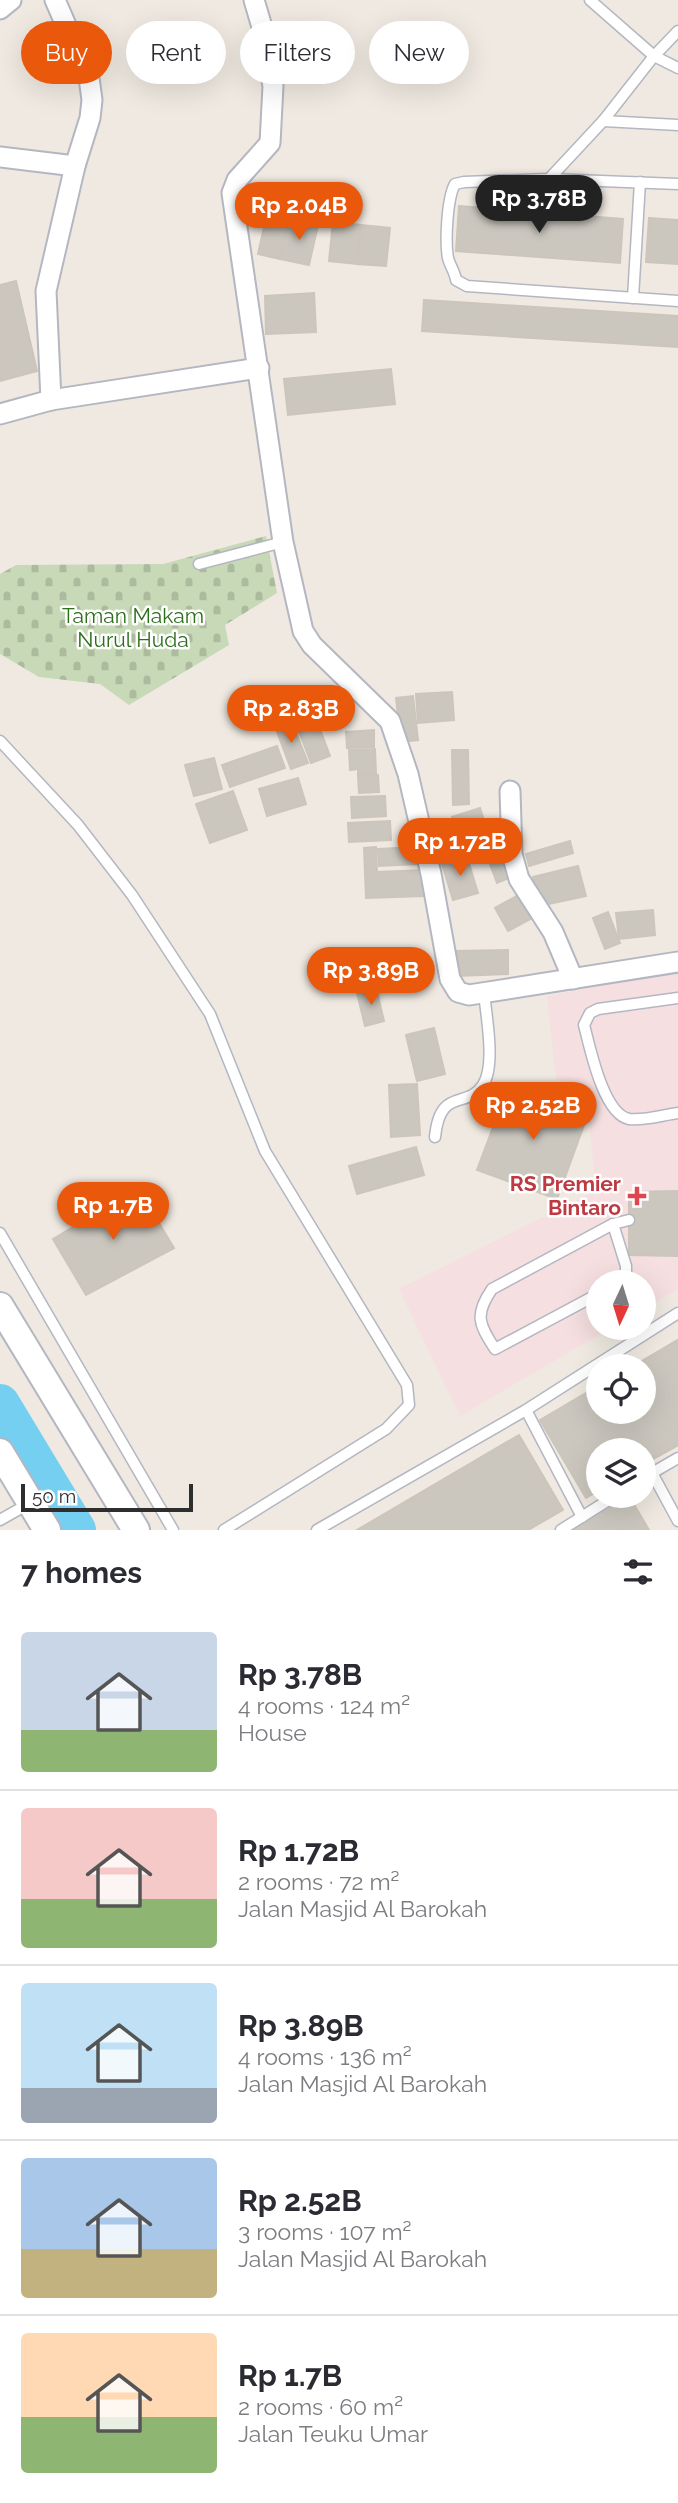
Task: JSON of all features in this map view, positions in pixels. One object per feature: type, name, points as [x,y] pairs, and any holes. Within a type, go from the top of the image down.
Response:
[{"type":"main road","points":[[0,1306],[136,1530]]},
{"type":"main road","points":[[0,1452],[47,1530]]},
{"type":"street","points":[[0,9],[12,0]]},
{"type":"street","points":[[51,400],[46,291],[75,166],[90,118],[92,100],[89,78],[55,0]]},
{"type":"street","points":[[254,0],[273,86],[270,143],[237,180],[232,193],[283,542],[303,631],[307,638],[390,721],[408,775],[431,874],[450,979],[458,992],[477,994],[678,962]]},
{"type":"street","points":[[0,157],[75,166]]},
{"type":"street","points":[[0,414],[51,400],[259,368]]},
{"type":"street","points":[[509,791],[512,855],[519,879],[553,932],[573,979]]},
{"type":"lane","points":[[590,0],[654,56],[678,68]]},
{"type":"lane","points":[[549,179],[603,121],[654,56],[678,31]]},
{"type":"lane","points":[[603,121],[678,125]]},
{"type":"lane","points":[[678,184],[549,179],[455,184],[450,193],[448,251],[456,280],[467,286],[678,301]]},
{"type":"lane","points":[[633,298],[640,181]]},
{"type":"lane","points":[[199,564],[283,542]]},
{"type":"lane","points":[[0,741],[78,825],[132,895],[210,1014],[265,1151],[407,1385],[409,1405],[386,1430],[224,1530]]},
{"type":"lane","points":[[435,1137],[437,1121],[447,1104],[472,1094],[483,1086],[489,1067],[477,994]]},
{"type":"lane","points":[[678,998],[598,1009],[590,1013],[584,1025],[593,1060],[613,1109],[621,1116],[631,1119],[678,1113]]},
{"type":"lane","points":[[586,1300],[495,1349],[479,1319],[492,1289],[612,1224],[629,1220]]},
{"type":"lane","points":[[612,1224],[625,1270]]},
{"type":"lane","points":[[0,1233],[173,1530]]},
{"type":"lane","points":[[317,1530],[526,1410],[678,1313]]},
{"type":"lane","points":[[526,1410],[582,1517]]},
{"type":"lane","points":[[656,1471],[678,1458]]},
{"type":"lane","points":[[656,1488],[678,1521]]},
{"type":"lane","points":[[0,1520],[30,1502]]},
{"type":"lane","points":[[561,1530],[596,1508]]},
{"type":"shaded area","name":"RS Premier Bintaro","points":[[678,972],[678,1289],[656,1302],[656,1270],[586,1270],[586,1340],[590,1340],[460,1416],[399,1289],[592,1193],[597,1197],[586,1095],[556,1079],[547,996]]},
{"type":"green space","name":"Taman Makam Nurul Huda","points":[[266,536],[277,593],[225,625],[229,645],[129,705],[100,684],[39,677],[0,654],[0,574],[16,565],[163,564]]},
{"type":"building","points":[[459,206],[623,219],[620,263],[456,251]]},
{"type":"building","points":[[267,214],[289,219],[280,259],[258,254]]},
{"type":"building","points":[[649,218],[678,220],[678,264],[646,262]]},
{"type":"building","points":[[289,219],[318,225],[309,265],[280,259]]},
{"type":"building","points":[[333,222],[361,225],[357,264],[329,261]]},
{"type":"building","points":[[361,225],[390,228],[386,266],[357,264]]},
{"type":"building","points":[[16,281],[37,371],[0,381],[0,285]]},
{"type":"building","points":[[314,293],[316,332],[266,334],[265,296]]},
{"type":"building","points":[[424,300],[678,316],[678,347],[422,331]]},
{"type":"building","points":[[391,369],[395,404],[288,415],[284,379]]},
{"type":"building","points":[[452,692],[454,720],[418,723],[416,694]]},
{"type":"building","points":[[413,696],[418,740],[401,742],[396,698]]},
{"type":"building","points":[[315,716],[330,756],[311,763],[296,723]]},
{"type":"building","points":[[291,720],[308,763],[291,769],[275,726]]},
{"type":"building","points":[[374,730],[374,747],[347,748],[346,732]]},
{"type":"building","points":[[277,746],[285,768],[230,787],[222,765]]},
{"type":"building","points":[[375,749],[376,774],[358,775],[358,769],[350,770],[349,750]]},
{"type":"building","points":[[452,750],[468,750],[469,804],[453,805]]},
{"type":"building","points":[[214,758],[222,789],[194,796],[185,765]]},
{"type":"building","points":[[378,775],[379,792],[359,793],[358,776]]},
{"type":"building","points":[[298,778],[306,804],[267,816],[259,789]]},
{"type":"building","points":[[233,791],[247,830],[210,843],[196,804]]},
{"type":"building","points":[[385,796],[386,816],[352,818],[351,797]]},
{"type":"building","points":[[480,808],[491,842],[463,851],[452,817]]},
{"type":"building","points":[[390,821],[391,840],[349,842],[348,823]]},
{"type":"building","points":[[570,841],[573,853],[529,866],[526,854]]},
{"type":"building","points":[[376,847],[377,872],[423,870],[424,896],[366,898],[364,848]]},
{"type":"building","points":[[417,847],[417,864],[379,866],[378,849]]},
{"type":"building","points":[[467,857],[478,893],[453,900],[442,864]]},
{"type":"building","points":[[506,858],[513,876],[497,883],[490,864]]},
{"type":"building","points":[[578,866],[586,896],[539,906],[533,877]]},
{"type":"building","points":[[522,893],[534,917],[508,931],[495,908]]},
{"type":"building","points":[[653,910],[655,935],[619,939],[616,913]]},
{"type":"building","points":[[608,912],[620,943],[605,949],[593,918]]},
{"type":"building","points":[[508,950],[508,974],[456,976],[456,951]]},
{"type":"building","points":[[376,988],[384,1021],[365,1026],[357,993]]},
{"type":"building","points":[[434,1028],[445,1074],[417,1081],[406,1035]]},
{"type":"building","points":[[417,1084],[420,1135],[391,1137],[389,1085]]},
{"type":"building","points":[[509,1085],[588,1114],[557,1199],[477,1170]]},
{"type":"building","points":[[416,1147],[424,1175],[357,1194],[349,1166]]},
{"type":"building","points":[[138,1188],[174,1248],[86,1295],[53,1239]]},
{"type":"building","points":[[678,1191],[678,1256],[629,1255],[629,1192]]},
{"type":"building","points":[[678,1340],[678,1445],[656,1457],[656,1438],[586,1438],[586,1498],[540,1420],[586,1393],[586,1424],[656,1424],[654,1354]]},
{"type":"building","points":[[678,1340],[678,1445],[656,1457],[656,1438],[640,1438],[632,1424],[656,1424],[654,1354]]},
{"type":"building","points":[[519,1435],[563,1510],[528,1530],[357,1530]]},
{"type":"building","points":[[604,1508],[636,1508],[649,1530],[566,1530]]},
{"type":"waterway","points":[[0,1404],[76,1530]]},
{"type":"place","name":"RS Premier Bintaro","points":[[637,1196]]}]
